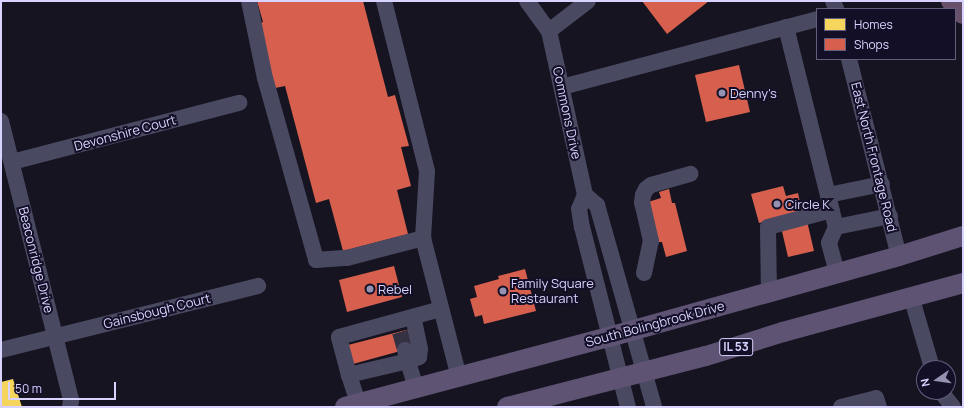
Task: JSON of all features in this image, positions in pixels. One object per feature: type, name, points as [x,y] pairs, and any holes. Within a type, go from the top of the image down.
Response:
[{"type":"highway","points":[[952,1],[963,13]]},
{"type":"main road","name":"South Bolingbrook Drive","points":[[352,405],[632,331],[899,256],[963,236]]},
{"type":"main road","name":"IL 53","points":[[507,407],[706,356],[911,296],[963,284]]},
{"type":"street","points":[[250,1],[265,78],[316,260],[347,258],[423,238]]},
{"type":"street","points":[[384,1],[427,171],[423,238],[459,377]]},
{"type":"street","points":[[527,1],[549,31],[588,1]]},
{"type":"street","points":[[562,87],[816,19]]},
{"type":"street","points":[[786,27],[836,228],[829,243],[836,273]]},
{"type":"street","name":"Commons Drive","points":[[549,31],[585,195]]},
{"type":"street","name":"East North Frontage Road","points":[[849,60],[882,184],[899,256]]},
{"type":"street","name":"Devonshire Court","points":[[12,162],[238,103]]},
{"type":"street","name":"Beaconridge Drive","points":[[1,121],[73,405]]},
{"type":"street","points":[[644,273],[651,241],[642,203],[643,194],[651,185],[690,174]]},
{"type":"street","points":[[768,293],[768,226],[882,184]]},
{"type":"street","points":[[628,407],[609,337],[578,209],[585,195],[597,205],[654,407]]},
{"type":"street","points":[[836,228],[890,216]]},
{"type":"street","name":"Gainsbough Court","points":[[1,350],[258,286]]},
{"type":"street","points":[[911,296],[929,360]]},
{"type":"street","points":[[352,405],[349,375],[339,337],[399,327],[413,317],[441,309]]},
{"type":"street","points":[[349,375],[407,355],[419,357],[420,349],[413,317]]},
{"type":"street","points":[[407,355],[416,388]]},
{"type":"street","points":[[841,407],[876,398],[879,407]]},
{"type":"building: Homes","points":[[13,379],[22,407],[1,407],[1,382]]},
{"type":"building: Shops","points":[[257,1],[363,1],[388,97],[395,95],[409,146],[401,147],[411,186],[397,190],[408,234],[343,251],[329,199],[316,203],[285,86],[275,88],[258,24],[263,22]]},
{"type":"building: Shops","points":[[642,1],[709,1],[667,34]]},
{"type":"building: Shops","name":"Denny's","points":[[739,65],[750,112],[706,122],[695,75]]},
{"type":"building: Shops","name":"Circle K","points":[[783,186],[786,196],[798,193],[802,212],[759,223],[751,194]]},
{"type":"building: Shops","points":[[669,189],[672,203],[675,203],[687,251],[666,257],[662,242],[659,242],[648,202],[661,198],[659,192]]},
{"type":"building: Shops","points":[[807,221],[814,251],[788,257],[781,227]]},
{"type":"building: Shops","name":"Rebel","points":[[394,266],[402,297],[347,312],[339,280]]},
{"type":"building: Shops","name":"Family Square Restaurant","points":[[525,269],[536,311],[484,324],[482,315],[475,317],[470,299],[477,297],[474,286],[499,279],[498,276]]},
{"type":"building: Shops","points":[[410,329],[415,347],[353,364],[348,345]]},
{"type":"tunnel","points":[[400,332],[405,350]]},
{"type":"place","name":"Denny's","points":[[722,93]]},
{"type":"place","name":"Circle K","points":[[777,204]]},
{"type":"place","name":"Rebel","points":[[370,289]]},
{"type":"place","name":"Family Square Restaurant","points":[[503,291]]}]
